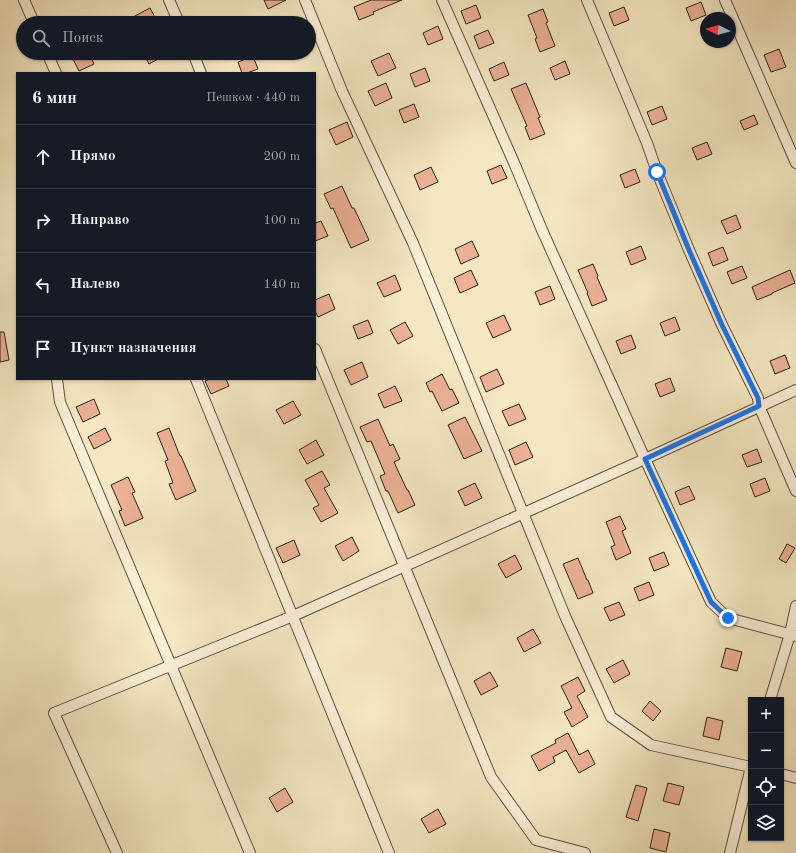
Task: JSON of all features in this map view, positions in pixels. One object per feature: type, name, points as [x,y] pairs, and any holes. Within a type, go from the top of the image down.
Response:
[{"type":"street","points":[[24,0],[31,16]]},
{"type":"street","points":[[168,0],[176,16]]},
{"type":"street","points":[[305,0],[312,16]]},
{"type":"street","points":[[442,0],[542,230],[711,602],[728,618],[793,635]]},
{"type":"street","points":[[587,0],[647,143],[657,172],[689,250],[722,325],[758,398],[759,406],[796,491]]},
{"type":"street","points":[[724,0],[796,163]]},
{"type":"street","points":[[316,27],[342,91],[413,243],[565,616],[611,717],[650,745],[748,766]]},
{"type":"street","points":[[50,60],[56,72]]},
{"type":"street","points":[[196,60],[201,72]]},
{"type":"street","points":[[316,351],[491,777],[536,840],[585,853]]},
{"type":"street","points":[[57,380],[60,402],[250,853]]},
{"type":"street","points":[[196,380],[389,853]]},
{"type":"street","points":[[117,853],[54,713],[293,616],[523,514],[796,390]]},
{"type":"street","points":[[771,697],[793,635],[796,606]]},
{"type":"street","points":[[730,853],[751,769]]},
{"type":"street","points":[[784,775],[796,778]]},
{"type":"building","points":[[264,0],[286,0],[268,9]]},
{"type":"building","points":[[371,0],[402,0],[373,12],[374,14],[359,20],[354,7]]},
{"type":"building","points":[[701,2],[705,12],[700,12],[700,17],[691,21],[686,8]]},
{"type":"building","points":[[476,5],[481,18],[466,24],[461,11]]},
{"type":"building","points":[[624,7],[629,20],[614,26],[609,13]]},
{"type":"building","points":[[150,8],[154,16],[135,16]]},
{"type":"building","points":[[543,9],[548,22],[546,23],[555,46],[540,52],[535,39],[537,38],[528,15]]},
{"type":"building","points":[[438,26],[443,39],[428,45],[423,33]]},
{"type":"building","points":[[488,30],[494,43],[479,49],[474,36]]},
{"type":"building","points":[[779,49],[786,67],[771,72],[764,55]]},
{"type":"building","points":[[389,53],[396,68],[378,76],[371,61]]},
{"type":"building","points":[[74,60],[92,60],[94,64],[79,71]]},
{"type":"building","points":[[147,60],[156,60],[149,64]]},
{"type":"building","points":[[243,60],[255,60],[258,69],[250,72],[242,72],[238,62]]},
{"type":"building","points":[[565,61],[570,74],[555,80],[550,68]]},
{"type":"building","points":[[504,62],[509,75],[494,81],[489,69]]},
{"type":"building","points":[[425,68],[430,81],[415,87],[410,74]]},
{"type":"building","points":[[386,83],[392,98],[375,106],[368,91]]},
{"type":"building","points":[[526,83],[540,117],[538,118],[545,134],[530,140],[525,127],[527,126],[511,89]]},
{"type":"building","points":[[414,104],[419,117],[404,123],[399,110]]},
{"type":"building","points":[[662,106],[667,119],[652,125],[647,112]]},
{"type":"building","points":[[754,115],[758,124],[744,130],[740,121]]},
{"type":"building","points":[[347,122],[353,137],[336,145],[329,130]]},
{"type":"building","points":[[707,142],[712,154],[697,160],[692,148]]},
{"type":"building","points":[[501,165],[507,178],[492,184],[487,171]]},
{"type":"building","points":[[431,167],[438,182],[420,190],[414,175]]},
{"type":"building","points":[[635,169],[640,182],[625,188],[620,175]]},
{"type":"building","points":[[342,186],[369,240],[351,248],[333,208],[331,209],[324,194]]},
{"type":"building","points":[[736,215],[741,228],[727,234],[721,221]]},
{"type":"building","points":[[321,221],[328,236],[316,241],[316,223]]},
{"type":"building","points":[[472,241],[479,256],[461,264],[455,249]]},
{"type":"building","points":[[641,246],[646,259],[631,265],[626,252]]},
{"type":"building","points":[[723,247],[728,260],[713,266],[708,253]]},
{"type":"building","points":[[593,264],[607,300],[592,306],[578,270]]},
{"type":"building","points":[[742,266],[747,278],[732,284],[727,272]]},
{"type":"building","points":[[471,270],[478,285],[460,293],[454,278]]},
{"type":"building","points":[[790,270],[795,283],[757,300],[752,287]]},
{"type":"building","points":[[395,275],[401,290],[384,297],[377,283]]},
{"type":"building","points":[[550,286],[555,299],[540,305],[535,292]]},
{"type":"building","points":[[329,294],[335,309],[318,317],[316,313],[316,300]]},
{"type":"building","points":[[504,315],[511,330],[493,338],[486,323]]},
{"type":"building","points":[[675,317],[680,330],[665,336],[660,323]]},
{"type":"building","points":[[368,320],[373,333],[358,339],[353,326]]},
{"type":"building","points":[[405,322],[413,336],[398,344],[390,330]]},
{"type":"building","points":[[0,332],[4,332],[9,360],[0,362]]},
{"type":"building","points":[[631,335],[636,348],[621,354],[616,341]]},
{"type":"building","points":[[785,355],[790,368],[775,374],[770,361]]},
{"type":"building","points":[[362,362],[368,377],[351,385],[344,370]]},
{"type":"building","points":[[497,369],[504,384],[486,392],[480,377]]},
{"type":"building","points":[[442,374],[459,403],[442,411],[432,391],[430,392],[426,383]]},
{"type":"building","points":[[670,378],[675,391],[660,397],[655,384]]},
{"type":"building","points":[[226,380],[229,386],[211,394],[205,381]]},
{"type":"building","points":[[395,386],[402,401],[384,408],[378,394]]},
{"type":"building","points":[[94,399],[100,414],[83,422],[76,407]]},
{"type":"building","points":[[293,401],[301,415],[284,424],[276,410]]},
{"type":"building","points":[[519,404],[526,419],[509,426],[502,411]]},
{"type":"building","points":[[465,417],[482,451],[464,459],[448,425]]},
{"type":"building","points":[[378,419],[390,446],[393,444],[400,459],[394,462],[415,505],[398,513],[380,476],[385,474],[371,441],[367,442],[360,427]]},
{"type":"building","points":[[105,428],[111,440],[94,449],[88,437]]},
{"type":"building","points":[[169,428],[196,491],[176,500],[169,484],[173,483],[165,461],[168,460],[157,433]]},
{"type":"building","points":[[316,440],[324,455],[307,464],[299,450]]},
{"type":"building","points":[[526,442],[533,457],[515,465],[509,450]]},
{"type":"building","points":[[757,449],[762,462],[747,467],[742,455]]},
{"type":"building","points":[[322,471],[330,485],[324,488],[338,513],[321,522],[313,508],[319,505],[305,480]]},
{"type":"building","points":[[128,477],[135,492],[132,493],[143,518],[125,526],[119,511],[122,510],[111,485]]},
{"type":"building","points":[[765,478],[770,491],[755,497],[750,484]]},
{"type":"building","points":[[475,483],[482,498],[465,506],[458,491]]},
{"type":"building","points":[[689,486],[695,499],[680,505],[675,492]]},
{"type":"building","points":[[620,516],[626,529],[622,531],[631,553],[616,560],[611,547],[615,545],[606,522]]},
{"type":"building","points":[[352,537],[359,551],[343,561],[335,546]]},
{"type":"building","points":[[294,540],[300,555],[283,563],[276,548]]},
{"type":"building","points":[[787,544],[795,548],[786,563],[779,559]]},
{"type":"building","points":[[664,552],[669,565],[654,571],[649,558]]},
{"type":"building","points":[[515,555],[522,569],[506,578],[498,564]]},
{"type":"building","points":[[578,558],[593,593],[578,599],[563,564]]},
{"type":"building","points":[[649,582],[654,595],[639,601],[634,588]]},
{"type":"building","points":[[619,602],[625,615],[610,621],[604,608]]},
{"type":"building","points":[[533,629],[541,643],[524,652],[517,638]]},
{"type":"building","points":[[726,648],[742,652],[737,671],[721,667]]},
{"type":"building","points":[[623,660],[630,674],[614,683],[606,669]]},
{"type":"building","points":[[490,672],[498,686],[481,695],[474,681]]},
{"type":"building","points":[[578,677],[585,691],[577,696],[588,717],[572,727],[564,712],[572,708],[561,686]]},
{"type":"building","points":[[650,701],[661,711],[653,721],[642,711]]},
{"type":"building","points":[[707,717],[723,721],[719,740],[703,736]]},
{"type":"building","points":[[568,733],[579,755],[588,750],[595,764],[579,773],[566,750],[553,757],[555,762],[539,771],[531,756],[556,743],[555,740]]},
{"type":"building","points":[[668,783],[684,787],[679,805],[663,801]]},
{"type":"building","points":[[636,785],[647,788],[638,821],[626,817]]},
{"type":"building","points":[[285,788],[293,802],[277,812],[269,798]]},
{"type":"building","points":[[438,809],[446,824],[429,833],[421,819]]},
{"type":"building","points":[[654,829],[670,833],[666,852],[650,848]]},
{"type":"route","points":[[657,172],[722,325],[758,398],[759,406],[645,459],[711,602],[728,618]]}]
